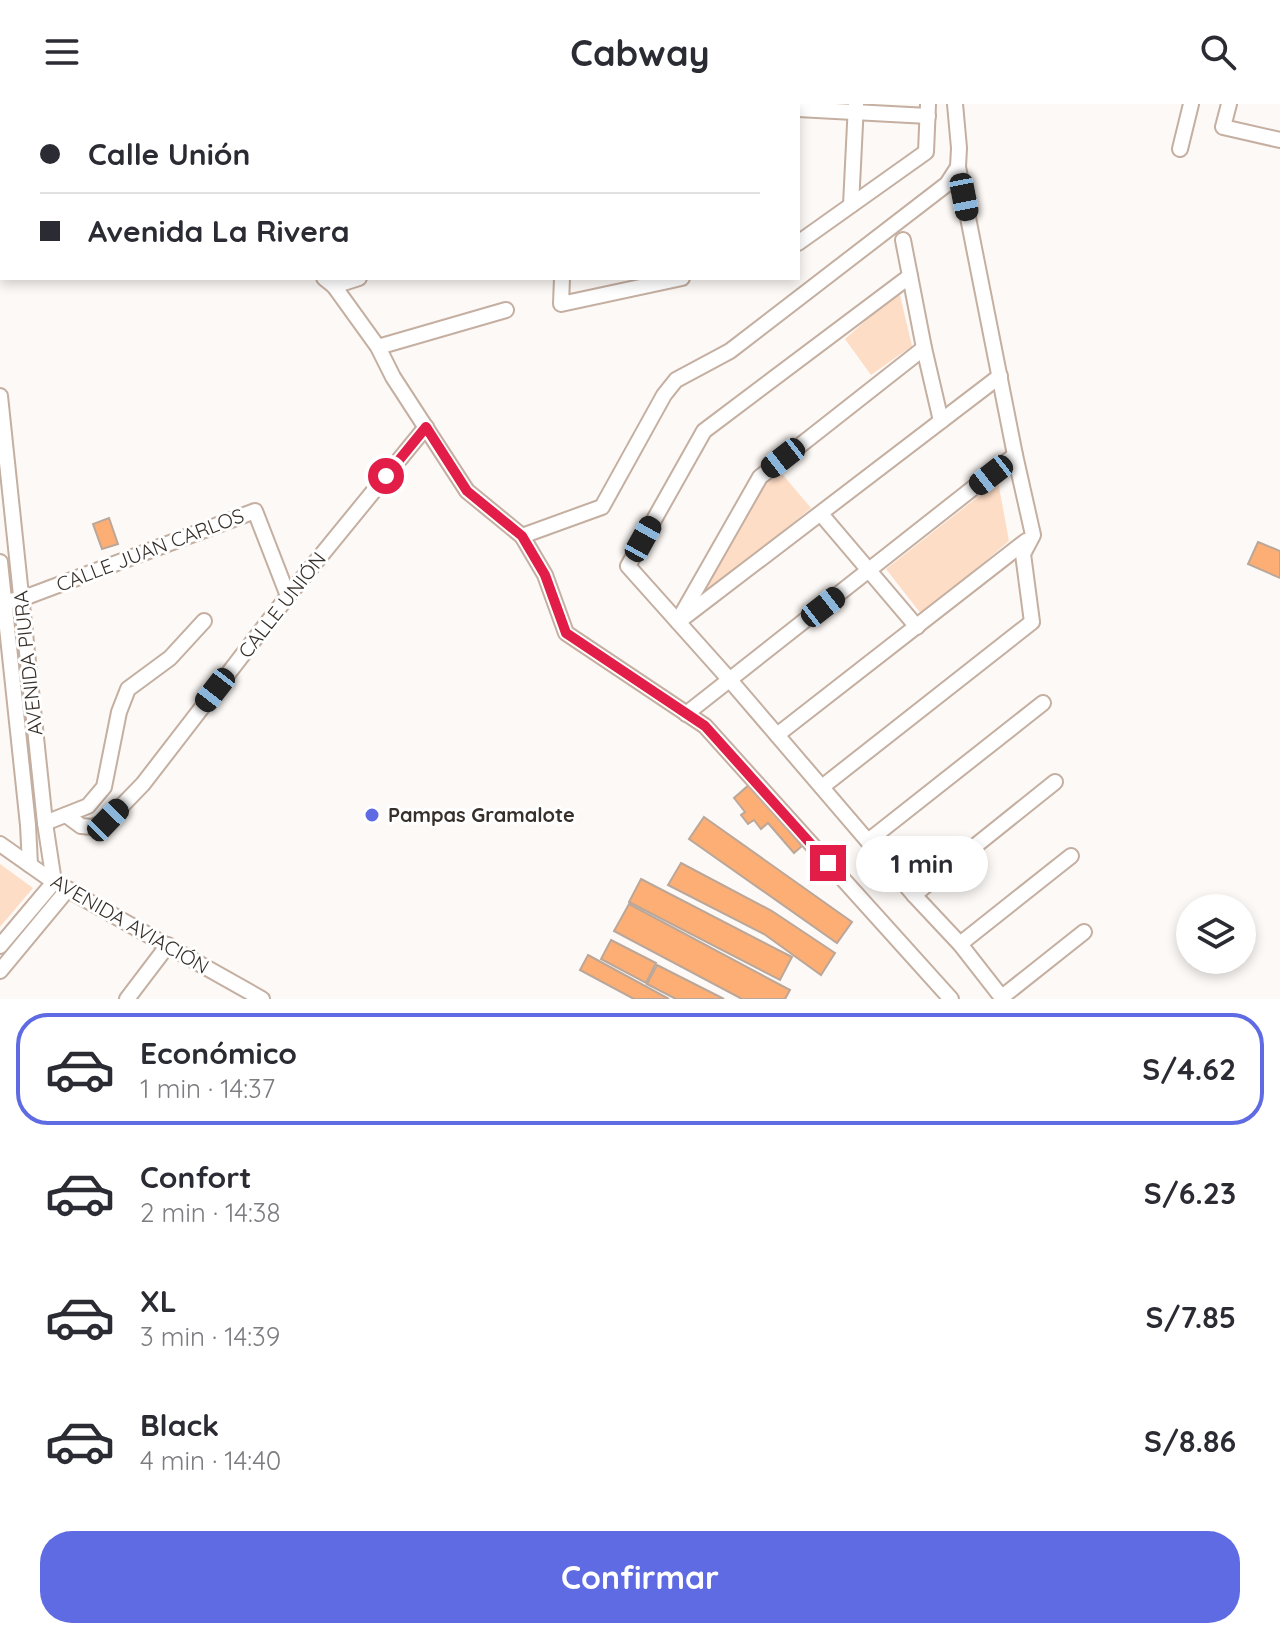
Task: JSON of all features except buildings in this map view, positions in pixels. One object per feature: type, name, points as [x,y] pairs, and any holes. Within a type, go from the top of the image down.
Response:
[{"type":"street","points":[[822,787],[1032,622],[1023,554],[1033,535],[958,167],[955,104]]},
{"type":"street","points":[[1180,149],[1191,104]]},
{"type":"street","points":[[1229,104],[1223,127],[1280,140]]},
{"type":"street","points":[[851,205],[856,108]]},
{"type":"street","points":[[800,109],[928,110],[926,152],[800,242]]},
{"type":"street","points":[[522,536],[602,507],[664,395],[676,380],[730,351],[947,184],[958,167]]},
{"type":"street","points":[[903,240],[941,421]]},
{"type":"street","points":[[910,276],[704,431],[628,566],[960,944],[1002,998],[1084,932]]},
{"type":"street","points":[[562,280],[561,304],[634,283],[663,280]]},
{"type":"street","points":[[329,282],[378,347],[393,377],[467,491],[522,536],[545,575],[566,633],[705,726],[951,999]]},
{"type":"street","points":[[378,347],[506,310]]},
{"type":"street","points":[[678,622],[760,477],[924,348]]},
{"type":"street","points":[[678,622],[1000,376]]},
{"type":"street","name":"AVENIDA PIURA","points":[[0,403],[54,882]]},
{"type":"street","name":"CALLE UNIÓN","points":[[66,815],[81,826],[93,827],[108,820],[143,784],[288,596],[426,427]]},
{"type":"street","points":[[686,714],[1015,455]]},
{"type":"street","name":"CALLE JUAN CARLOS","points":[[2,602],[21,599],[255,511],[288,596]]},
{"type":"street","points":[[821,514],[917,627]]},
{"type":"street","points":[[777,735],[1033,535]]},
{"type":"street","name":"AVENIDA PIURA","points":[[0,562],[30,865]]},
{"type":"street","points":[[45,823],[88,806],[104,787],[119,712],[128,689],[170,658],[204,621]]},
{"type":"street","points":[[868,841],[1043,703]]},
{"type":"street","points":[[914,895],[1055,782]]},
{"type":"street","name":"AVENIDA AVIACIÓN","points":[[0,844],[54,882],[262,999]]},
{"type":"street","points":[[960,944],[1071,856]]},
{"type":"street","points":[[0,946],[54,882]]},
{"type":"street","points":[[0,971],[68,889]]},
{"type":"street","points":[[127,999],[168,945]]},
{"type":"shaded area","points":[[899,291],[912,346],[871,375],[845,339]]},
{"type":"shaded area","points":[[777,468],[811,508],[690,608],[763,477]]},
{"type":"shaded area","points":[[998,481],[1009,541],[922,615],[886,569]]},
{"type":"shaded area","points":[[0,864],[33,888],[0,927]]},
{"type":"place","name":"Pampas Gramalote","points":[[372,815]]},
{"type":"route","points":[[386,476],[426,427],[467,491],[522,536],[545,575],[566,633],[705,726],[828,863]]}]
